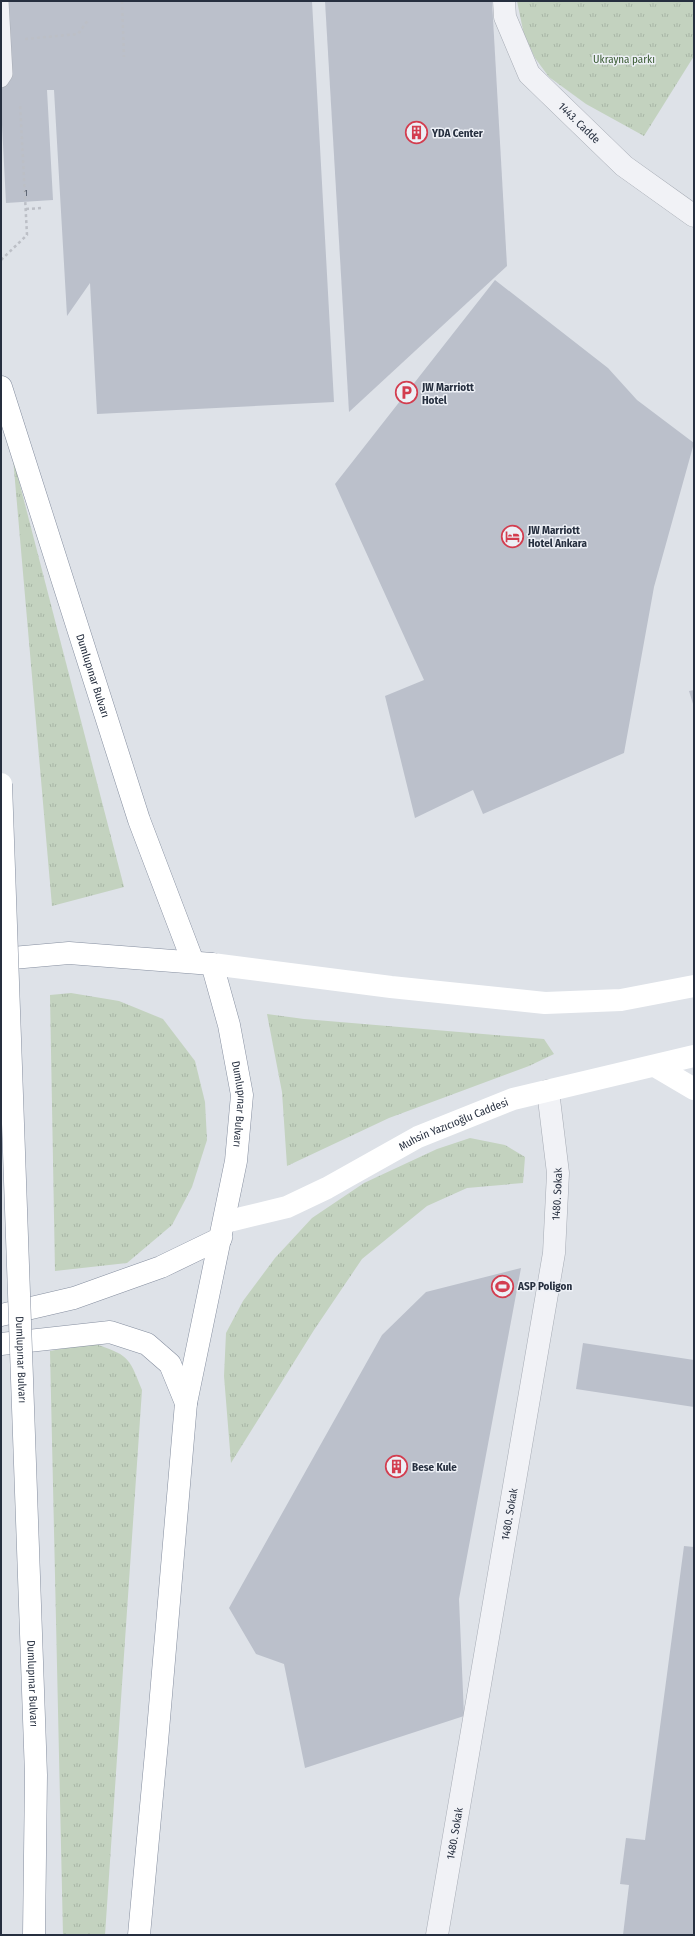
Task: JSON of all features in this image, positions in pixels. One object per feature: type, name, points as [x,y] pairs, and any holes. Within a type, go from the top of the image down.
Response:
[{"type":"main road","name":"Dumlupınar Bulvarı","points":[[1,387],[139,820],[229,1025],[242,1095],[236,1161],[223,1230],[186,1403],[139,1935]]},
{"type":"main road","name":"Dumlupınar Bulvarı","points":[[1,784],[36,1775],[34,1935]]},
{"type":"main road","points":[[1,959],[69,954],[202,963],[546,1003],[620,1000],[694,986]]},
{"type":"main road","name":"Muhsin Yazıcıoğlu Caddesi","points":[[1,1316],[74,1298],[161,1267],[223,1230],[287,1207],[327,1188],[418,1137],[514,1099],[694,1056]]},
{"type":"main road","points":[[655,1066],[694,1089]]},
{"type":"main road","points":[[1,1344],[110,1332],[118,1334],[147,1344],[170,1364],[186,1403]]},
{"type":"street","name":"1443. Cadde","points":[[504,1],[505,17],[529,74],[624,166],[694,216]]},
{"type":"street","name":"1480. Sokak","points":[[437,1935],[554,1253],[558,1173],[548,1091]]},
{"type":"lane","points":[[1,1],[5,74],[1,80]]},
{"type":"path","points":[[122,1],[124,58]]},
{"type":"path","points":[[3,40],[78,34],[88,20]]},
{"type":"path","points":[[1,260],[26,235],[20,103]]},
{"type":"path","points":[[26,209],[43,208]]},
{"type":"green space","name":"Ukrayna parkı","points":[[517,1],[694,1],[694,56],[644,136],[586,104],[549,77],[535,58],[524,35]]},
{"type":"green space","points":[[13,458],[124,887],[52,906]]},
{"type":"green space","points":[[71,993],[119,1001],[163,1019],[195,1061],[205,1102],[207,1140],[192,1187],[172,1225],[127,1263],[55,1271],[50,995]]},
{"type":"green space","points":[[267,1014],[304,1019],[544,1039],[554,1054],[529,1066],[389,1118],[287,1166],[282,1092]]},
{"type":"green space","points":[[470,1138],[505,1145],[525,1157],[523,1183],[467,1188],[427,1206],[362,1259],[314,1330],[231,1463],[224,1376],[226,1333],[243,1301],[275,1258],[312,1218],[364,1183],[437,1149]]},
{"type":"green space","points":[[93,1343],[120,1354],[125,1358],[130,1363],[142,1390],[105,1935],[63,1935],[50,1351]]},
{"type":"building","points":[[1,1],[312,1],[334,402],[97,414],[90,283],[67,316],[54,90],[47,90],[53,200],[6,203],[1,105]]},
{"type":"building","name":"YDA Center","points":[[325,1],[492,1],[507,266],[349,412]]},
{"type":"building","name":"JW Marriott Hotel Ankara","points":[[495,280],[608,368],[637,400],[694,443],[654,587],[624,753],[483,814],[473,790],[415,818],[385,696],[424,680],[335,484]]},
{"type":"building","points":[[694,690],[694,707],[689,691]]},
{"type":"building","name":"Bese Kule","points":[[521,1268],[459,1599],[464,1716],[305,1768],[284,1664],[256,1654],[229,1608],[382,1335],[426,1292]]},
{"type":"building","points":[[583,1343],[694,1360],[694,1407],[576,1389]]},
{"type":"building","points":[[684,1546],[694,1547],[694,1935],[623,1935],[629,1885],[620,1884],[626,1838],[645,1840]]},
{"type":"place","name":"YDA Center","points":[[416,133]]},
{"type":"place","name":"JW Marriott Hotel","points":[[406,393]]},
{"type":"place","name":"JW Marriott Hotel Ankara","points":[[513,536]]},
{"type":"place","name":"ASP Poligon","points":[[502,1286]]},
{"type":"place","name":"Bese Kule","points":[[396,1467]]}]
